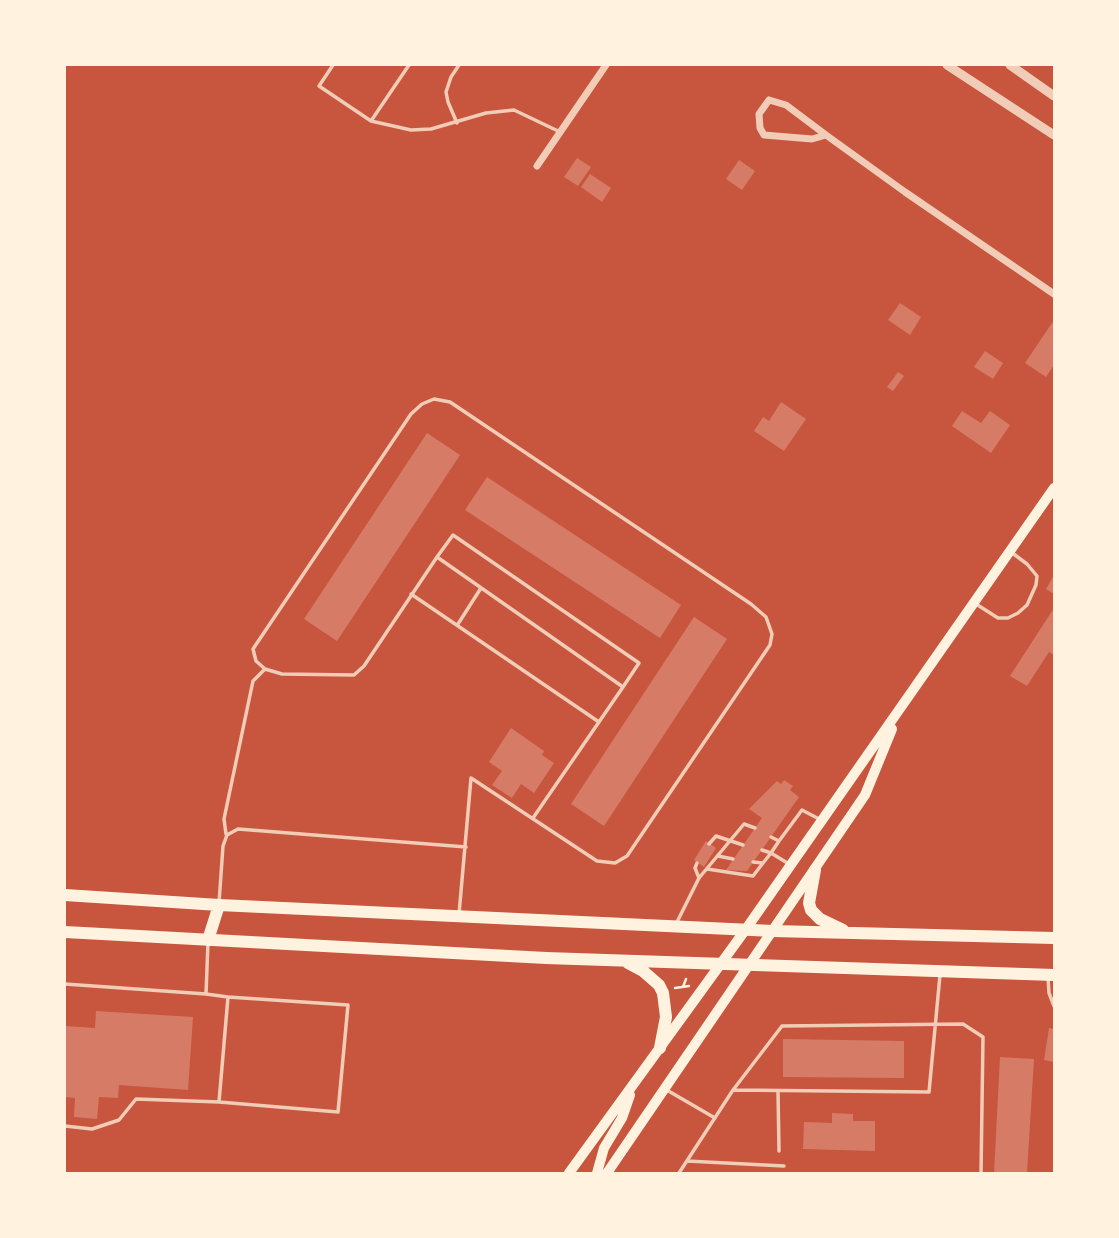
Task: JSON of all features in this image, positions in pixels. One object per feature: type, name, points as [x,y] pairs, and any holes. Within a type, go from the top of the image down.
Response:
[{"type":"main road","points":[[569,1173],[746,929],[1054,489]]},
{"type":"main road","points":[[607,1173],[865,795],[900,710]]},
{"type":"main road","points":[[814,870],[809,903],[811,910],[820,919],[849,933]]},
{"type":"main road","points":[[65,895],[219,905],[774,931],[1054,938]]},
{"type":"main road","points":[[208,940],[219,905]]},
{"type":"main road","points":[[65,932],[621,960],[1051,975]]},
{"type":"main road","points":[[621,960],[643,971],[659,985],[665,1001],[666,1017],[660,1048]]},
{"type":"main road","points":[[597,1173],[601,1155],[622,1118],[634,1083]]},
{"type":"street","points":[[537,166],[606,65]]},
{"type":"street","points":[[947,65],[1054,135]]},
{"type":"street","points":[[1010,65],[1054,96]]},
{"type":"street","points":[[826,135],[812,139],[764,135],[760,128],[759,114],[769,100],[786,105],[905,192],[1054,294]]},
{"type":"lane","points":[[333,65],[319,86],[371,121],[411,131],[457,123],[486,113],[514,110],[560,133]]},
{"type":"lane","points":[[371,121],[409,65]]},
{"type":"lane","points":[[457,123],[446,92],[459,65]]},
{"type":"lane","points":[[459,916],[471,778],[597,861],[615,863],[627,856],[770,645],[772,634],[766,617],[751,604],[450,402],[434,399],[422,404],[411,414],[253,649],[256,661],[265,669],[282,674],[354,675],[364,666],[453,535],[639,663],[533,818]]},
{"type":"lane","points":[[974,603],[998,618],[1008,618],[1027,605],[1037,576],[1027,564],[1009,551]]},
{"type":"lane","points":[[437,557],[623,687]]},
{"type":"lane","points":[[458,624],[481,588]]},
{"type":"lane","points":[[411,594],[599,722]]},
{"type":"lane","points":[[219,905],[223,846],[227,835],[224,819],[254,681],[265,669]]},
{"type":"lane","points":[[707,869],[753,876],[802,810],[822,821]]},
{"type":"lane","points":[[676,926],[699,878],[744,824],[755,828]]},
{"type":"lane","points":[[227,835],[238,830],[466,847]]},
{"type":"lane","points":[[709,844],[716,836],[743,845]]},
{"type":"lane","points":[[771,837],[779,841]]},
{"type":"lane","points":[[762,850],[791,865]]},
{"type":"lane","points":[[718,856],[733,859]]},
{"type":"lane","points":[[753,862],[764,863]]},
{"type":"lane","points":[[697,863],[695,868],[699,878]]},
{"type":"lane","points":[[205,994],[208,940]]},
{"type":"lane","points":[[733,1090],[929,1092],[941,973]]},
{"type":"lane","points":[[1051,975],[1049,993],[1054,1006]]},
{"type":"lane","points":[[65,984],[348,1005],[338,1112],[219,1102],[136,1099],[119,1120],[93,1129],[65,1126]]},
{"type":"lane","points":[[219,1102],[228,998]]},
{"type":"lane","points":[[679,1173],[733,1090],[782,1026],[963,1024],[983,1037],[981,1173]]},
{"type":"lane","points":[[665,1089],[715,1118]]},
{"type":"lane","points":[[778,1091],[779,1151]]},
{"type":"lane","points":[[687,1161],[784,1166]]},
{"type":"path","points":[[683,987],[686,979]]},
{"type":"path","points":[[674,989],[696,984]]},
{"type":"building","points":[[577,158],[591,167],[578,186],[564,177]]},
{"type":"building","points":[[739,160],[755,171],[742,190],[726,179]]},
{"type":"building","points":[[590,174],[611,188],[602,202],[581,187]]},
{"type":"building","points":[[900,303],[921,317],[910,335],[888,320]]},
{"type":"building","points":[[1054,320],[1054,365],[1046,377],[1025,363]]},
{"type":"building","points":[[985,351],[1003,363],[993,379],[974,367]]},
{"type":"building","points":[[898,372],[904,376],[893,391],[887,387]]},
{"type":"building","points":[[781,402],[806,419],[784,451],[754,431],[763,417],[769,421]]},
{"type":"building","points":[[962,411],[981,423],[990,411],[1010,425],[991,453],[952,426]]},
{"type":"building","points":[[427,433],[460,455],[337,641],[304,619]]},
{"type":"building","points":[[487,477],[681,605],[660,638],[465,510]]},
{"type":"building","points":[[1054,575],[1054,594],[1046,589]]},
{"type":"building","points":[[1054,608],[1054,655],[1049,652],[1027,686],[1010,676]]},
{"type":"building","points":[[694,617],[727,639],[604,826],[571,804]]},
{"type":"building","points":[[511,728],[544,751],[542,755],[554,763],[534,793],[521,784],[512,798],[492,785],[502,771],[489,762]]},
{"type":"building","points":[[784,780],[793,786],[790,790],[799,797],[747,871],[726,870],[762,818],[749,809],[777,781],[781,784]]},
{"type":"building","points":[[706,841],[716,848],[704,867],[694,860]]},
{"type":"building","points":[[96,1011],[193,1017],[188,1090],[119,1085],[118,1098],[99,1097],[97,1119],[74,1117],[75,1098],[65,1097],[65,1026],[95,1028]]},
{"type":"building","points":[[1049,1028],[1054,1029],[1054,1062],[1044,1060]]},
{"type":"building","points":[[783,1039],[904,1041],[904,1078],[783,1077]]},
{"type":"building","points":[[1000,1057],[1034,1059],[1027,1173],[994,1173]]},
{"type":"building","points":[[832,1113],[853,1114],[853,1121],[875,1121],[875,1151],[803,1149],[804,1122],[832,1123]]}]
